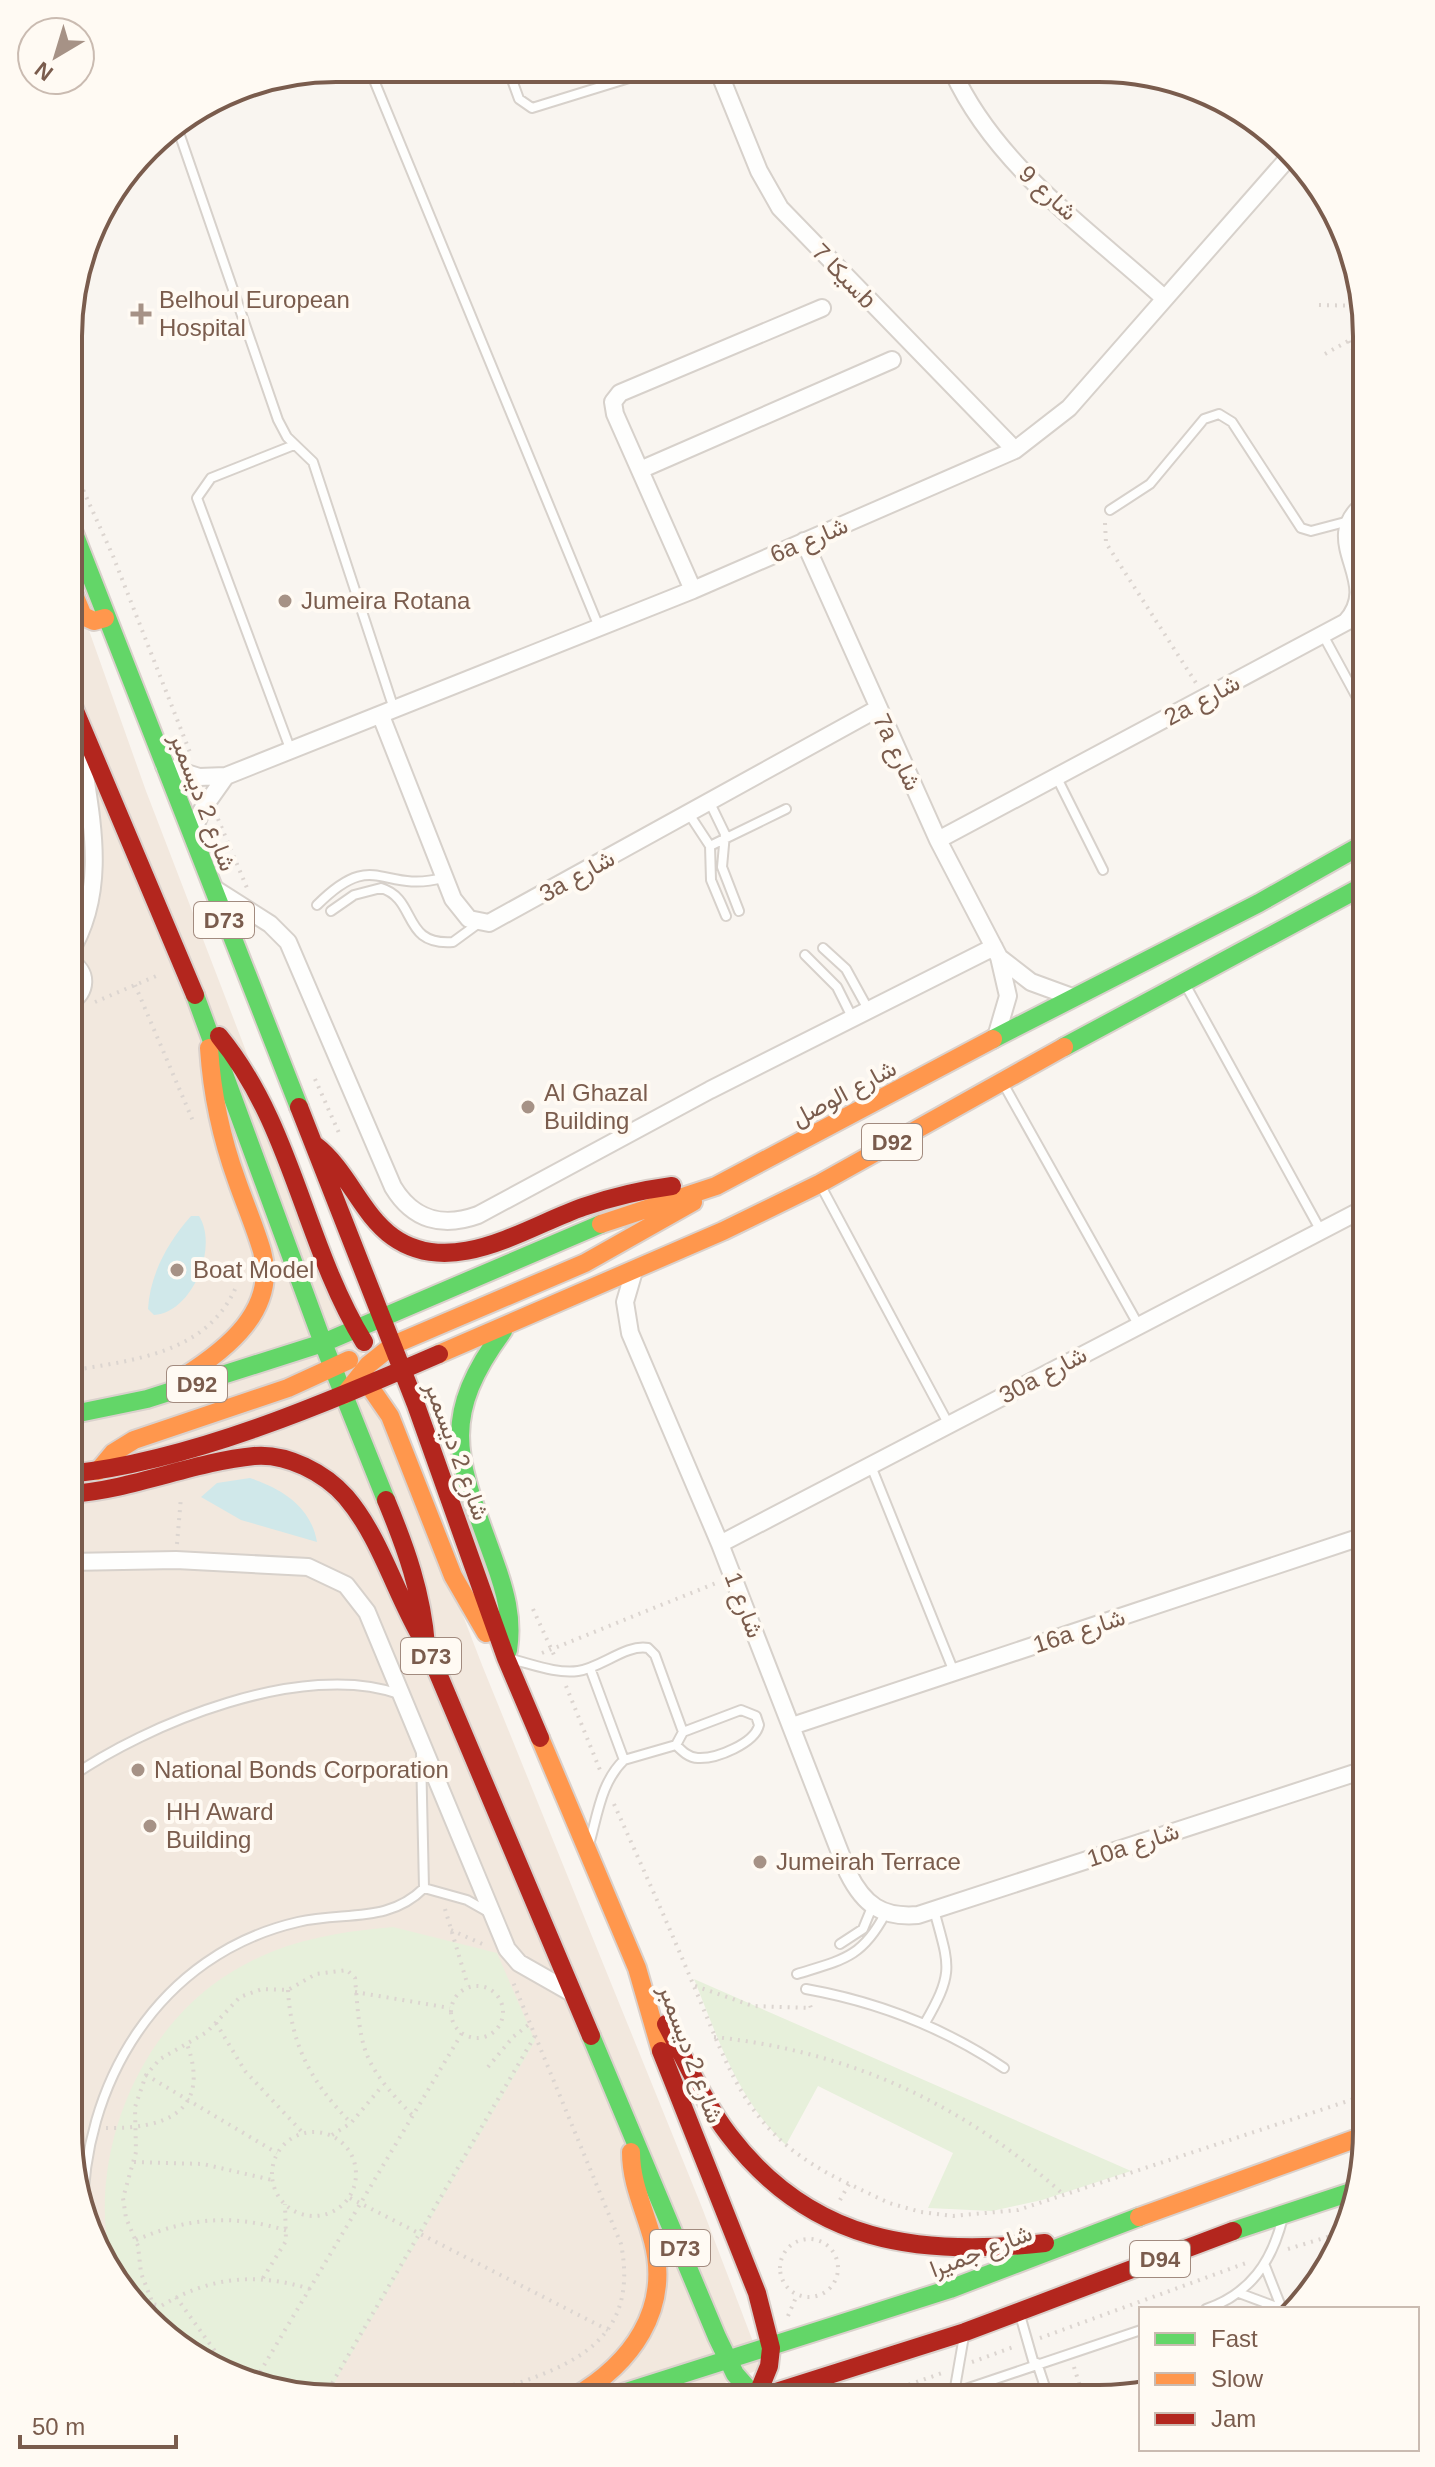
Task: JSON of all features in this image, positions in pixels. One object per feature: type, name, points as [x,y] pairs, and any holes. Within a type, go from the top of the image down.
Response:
[{"type":"main road","name":"شارع 2 ديسمبر","points":[[82,558],[368,1279],[586,1853],[637,1968],[655,2035],[757,2293],[771,2348],[761,2385]]},
{"type":"main road","points":[[82,614],[94,621],[105,618]]},
{"type":"main road","name":"D73","points":[[82,732],[208,1025],[323,1343],[353,1372],[344,1395],[410,1558],[424,1616],[426,1645],[728,2360],[745,2385]]},
{"type":"main road","name":"شارع الوصل","points":[[323,1343],[365,1342],[381,1315],[604,1223],[716,1186],[1072,997],[1259,903],[1353,850]]},
{"type":"main road","name":"D92","points":[[82,1473],[196,1446],[344,1395],[353,1372],[403,1371],[634,1271],[819,1184],[1183,980],[1353,891]]},
{"type":"main road","points":[[208,1025],[225,1041],[253,1081],[337,1292],[365,1342],[403,1371]]},
{"type":"main road","points":[[147,1399],[229,1348],[244,1333],[262,1295],[263,1254],[213,1106],[208,1025]]},
{"type":"main road","points":[[312,1143],[349,1174],[383,1229],[402,1243],[427,1252],[452,1254],[478,1248],[630,1194],[680,1185],[716,1186]]},
{"type":"main road","points":[[365,1342],[393,1345],[605,1256],[657,1227],[716,1186]]},
{"type":"main road","points":[[337,1292],[346,1304],[360,1308],[369,1297],[368,1279]]},
{"type":"main road","points":[[506,1326],[469,1378],[458,1412],[457,1432],[464,1471],[510,1611],[514,1659]]},
{"type":"main road","points":[[421,1332],[410,1350],[418,1359],[431,1359]]},
{"type":"main road","points":[[353,1372],[365,1342]]},
{"type":"main road","name":"D92","points":[[82,1412],[147,1399],[323,1343]]},
{"type":"main road","points":[[286,1356],[304,1355],[313,1363],[312,1374],[298,1384]]},
{"type":"main road","points":[[353,1372],[390,1416],[453,1576],[474,1615],[514,1659]]},
{"type":"main road","points":[[98,1471],[113,1453],[134,1440],[298,1384],[353,1372]]},
{"type":"main road","points":[[358,1430],[357,1413],[367,1404],[390,1416]]},
{"type":"main road","points":[[82,1493],[256,1456],[281,1457],[323,1476],[344,1492],[360,1512],[393,1591],[426,1645]]},
{"type":"main road","points":[[637,1968],[703,2094],[729,2136],[762,2172],[801,2202],[830,2219],[875,2237],[928,2248],[979,2250],[1077,2239]]},
{"type":"main road","points":[[593,2385],[614,2372],[631,2354],[652,2311],[658,2265],[654,2242],[632,2178],[633,2137]]},
{"type":"main road","name":"شارع جميرا","points":[[648,2385],[950,2289],[1077,2239],[1352,2140]]},
{"type":"main road","name":"D94","points":[[797,2385],[965,2332],[1285,2212],[1345,2194]]},
{"type":"street","name":"سيكا 7b","points":[[723,82],[759,171],[780,208],[1015,450]]},
{"type":"street","name":"شارع 9","points":[[958,82],[975,114],[1009,158],[1164,298]]},
{"type":"street","name":"6a شارع","points":[[164,766],[199,777],[226,776],[693,590],[1015,450],[1069,408],[1284,163]]},
{"type":"street","points":[[693,590],[613,408],[620,393],[822,308]]},
{"type":"street","points":[[640,470],[892,360]]},
{"type":"street","points":[[1350,521],[1353,518]]},
{"type":"street","name":"2a شارع","points":[[1350,521],[1346,537],[1347,553],[1353,568]]},
{"type":"street","name":"7a شارع","points":[[804,541],[938,840],[996,952],[1008,996],[996,1037]]},
{"type":"street","name":"2a شارع","points":[[938,840],[1323,635],[1353,615]]},
{"type":"street","name":"3a شارع","points":[[480,922],[498,920],[877,709]]},
{"type":"street","points":[[388,713],[443,878],[459,910],[480,922]]},
{"type":"street","points":[[82,763],[95,871],[89,908],[82,924]]},
{"type":"street","points":[[192,836],[209,798],[226,776]]},
{"type":"street","points":[[210,886],[276,929],[293,949],[393,1187],[415,1213],[435,1221],[457,1222],[478,1215],[852,1017],[996,952]]},
{"type":"street","name":"7a شارع","points":[[996,952],[1031,982],[1072,997]]},
{"type":"street","name":"30a شارع","points":[[720,1544],[1353,1215]]},
{"type":"street","name":"شارع 1","points":[[634,1271],[625,1302],[630,1333],[733,1576],[848,1873],[859,1896],[885,1912]]},
{"type":"street","name":"16a شارع","points":[[792,1726],[1352,1540]]},
{"type":"street","points":[[82,1562],[176,1560],[308,1567],[334,1577],[354,1593],[367,1612],[507,1949],[519,1963],[570,1992]]},
{"type":"street","name":"10a شارع","points":[[885,1912],[934,1910],[1352,1774]]},
{"type":"lane","points":[[375,82],[599,628]]},
{"type":"lane","points":[[513,82],[519,99],[532,108],[616,82]]},
{"type":"lane","points":[[180,136],[278,420],[294,445],[313,462],[388,713]]},
{"type":"lane","points":[[1110,510],[1150,484],[1204,419],[1219,414],[1232,422],[1301,528],[1311,531],[1350,521]]},
{"type":"lane","points":[[291,751],[197,498],[211,478],[294,445]]},
{"type":"lane","points":[[1323,635],[1353,690]]},
{"type":"lane","points":[[1057,778],[1103,870]]},
{"type":"lane","points":[[710,803],[725,839],[723,873],[739,911]]},
{"type":"lane","points":[[710,846],[786,809]]},
{"type":"lane","points":[[689,814],[710,846],[711,880],[726,916]]},
{"type":"lane","points":[[317,905],[337,885],[363,874],[413,882],[443,878]]},
{"type":"lane","points":[[331,911],[354,895],[381,888],[400,899],[417,932],[428,939],[453,942],[480,922]]},
{"type":"lane","points":[[823,948],[846,969],[868,1009]]},
{"type":"lane","points":[[805,955],[837,987],[852,1017]]},
{"type":"lane","points":[[1183,980],[1321,1231]]},
{"type":"lane","points":[[1002,1081],[1139,1326]]},
{"type":"lane","points":[[819,1184],[949,1425]]},
{"type":"lane","points":[[871,1465],[954,1672]]},
{"type":"lane","points":[[514,1659],[560,1670],[590,1668],[639,1647],[653,1651],[683,1732]]},
{"type":"lane","points":[[590,1668],[624,1760]]},
{"type":"lane","points":[[82,1770],[128,1742],[181,1718],[243,1699],[353,1684],[400,1695]]},
{"type":"lane","points":[[586,1853],[606,1785],[624,1760],[676,1745],[683,1732],[741,1710],[756,1716],[759,1725],[751,1739],[708,1757],[690,1757],[676,1745]]},
{"type":"lane","points":[[421,1748],[424,1888]]},
{"type":"lane","points":[[86,2171],[92,2128],[106,2085],[133,2036],[155,2010],[205,1965],[264,1932],[297,1922],[394,1910],[424,1888],[467,1900],[491,1914]]},
{"type":"lane","points":[[925,2023],[943,1992],[948,1970],[934,1910]]},
{"type":"lane","points":[[840,1944],[885,1912]]},
{"type":"lane","points":[[797,1974],[852,1957],[868,1943],[885,1912]]},
{"type":"lane","points":[[806,1989],[867,2002],[925,2023],[1004,2068]]},
{"type":"lane","points":[[1211,2307],[1239,2293],[1265,2266],[1285,2212]]},
{"type":"lane","points":[[1265,2266],[1281,2307]]},
{"type":"lane","points":[[1239,2293],[1277,2307]]},
{"type":"lane","points":[[1224,2302],[1231,2307]]},
{"type":"lane","points":[[1019,2312],[1043,2385]]},
{"type":"lane","points":[[980,2385],[1139,2331]]},
{"type":"lane","points":[[956,2385],[965,2332]]},
{"type":"path","points":[[1319,305],[1351,306]]},
{"type":"path","points":[[1325,354],[1353,339]]},
{"type":"path","points":[[1349,341],[1353,349]]},
{"type":"path","points":[[82,488],[113,556],[199,777]]},
{"type":"path","points":[[1110,510],[1103,532],[1106,543],[1206,698]]},
{"type":"path","points":[[209,798],[260,918]]},
{"type":"path","points":[[82,1004],[89,1004],[184,965]]},
{"type":"path","points":[[135,985],[195,1126]]},
{"type":"path","points":[[309,1065],[340,1137]]},
{"type":"path","points":[[82,1369],[145,1357],[188,1342],[218,1318],[229,1303],[239,1276]]},
{"type":"path","points":[[176,1560],[184,1471]]},
{"type":"path","points":[[514,1659],[552,1649],[733,1576]]},
{"type":"path","points":[[532,1608],[733,2081],[762,2123],[802,2159],[889,2203],[953,2216],[1018,2210],[1352,2100]]},
{"type":"path","points":[[440,1891],[468,1986]]},
{"type":"path","points":[[451,1930],[494,1950]]},
{"type":"path","points":[[310,2289],[263,2278],[218,2281],[161,2306],[153,2304],[141,2273],[136,2240],[126,2218],[123,2198],[134,2162],[138,2129],[137,2096],[146,2075],[160,2059],[216,2023],[231,2004],[251,1992],[288,1990],[316,1974],[343,1970],[353,1974],[361,2041],[383,2085],[413,2116]]},
{"type":"path","points":[[510,1975],[532,2022],[621,2244],[625,2291],[608,2330],[590,2351],[570,2364],[510,2385]]},
{"type":"path","points":[[478,1985],[496,1993],[503,2011],[497,2029],[490,2035],[481,2038],[462,2033],[455,2027],[450,2008],[454,1999],[468,1986],[478,1985]]},
{"type":"path","points":[[695,1986],[753,2006],[811,2008],[806,1989]]},
{"type":"path","points":[[288,1990],[289,2020],[298,2049],[311,2076],[351,2123]]},
{"type":"path","points":[[355,1992],[450,2008]]},
{"type":"path","points":[[488,2067],[513,2037],[532,2022]]},
{"type":"path","points":[[216,2023],[245,2071],[303,2133]]},
{"type":"path","points":[[260,2372],[462,2033]]},
{"type":"path","points":[[331,2385],[536,2034]]},
{"type":"path","points":[[714,2037],[822,2056],[909,2088],[1007,2146],[1064,2195]]},
{"type":"path","points":[[92,2128],[138,2129],[168,2120],[187,2098],[194,2072],[187,2044]]},
{"type":"path","points":[[146,2075],[277,2153]]},
{"type":"path","points":[[263,2278],[282,2251],[288,2231],[285,2204],[272,2180],[277,2153],[288,2140],[303,2133],[332,2135],[351,2123],[383,2085]]},
{"type":"path","points":[[285,2204],[312,2217],[326,2215],[350,2198],[357,2170],[353,2155],[332,2135]]},
{"type":"path","points":[[134,2162],[203,2164],[272,2180]]},
{"type":"path","points":[[819,2241],[849,2184]]},
{"type":"path","points":[[350,2198],[608,2330]]},
{"type":"path","points":[[136,2240],[165,2227],[226,2218],[257,2221],[288,2231]]},
{"type":"path","points":[[907,2385],[1271,2254],[1330,2236]]},
{"type":"path","points":[[819,2241],[836,2259],[834,2283],[822,2294],[797,2295],[785,2285],[780,2262],[795,2243],[819,2241]]},
{"type":"path","points":[[788,2316],[797,2295]]},
{"type":"path","points":[[176,2297],[218,2356]]},
{"type":"path","points":[[1069,2353],[1079,2385]]},
{"type":"shaded area","points":[[82,611],[146,791],[482,1665],[701,2205],[763,2368],[720,2385],[336,2385],[303,2383],[270,2376],[239,2366],[209,2351],[156,2311],[125,2272],[95,2213],[87,2180],[82,2131]]},
{"type":"green space","points":[[393,1927],[497,1953],[535,2041],[333,2385],[303,2383],[239,2366],[181,2332],[156,2311],[135,2286],[108,2243],[105,2199],[108,2164],[128,2097],[143,2065],[185,2009],[211,1986],[254,1960],[298,1943]]},
{"type":"green space","points":[[694,1979],[1131,2171],[1042,2200],[992,2211],[928,2208],[953,2153],[818,2086],[786,2145],[742,2089]]},
{"type":"water","points":[[191,1216],[199,1216],[204,1229],[204,1260],[190,1291],[180,1303],[154,1315],[148,1309],[156,1271]]},
{"type":"water","points":[[250,1478],[294,1501],[309,1519],[317,1542],[241,1520],[201,1497],[217,1483]]},
{"type":"traffic: fast","points":[[82,554],[299,1107]]},
{"type":"traffic: fast","points":[[993,1039],[1259,903],[1353,850]]},
{"type":"traffic: fast","points":[[1064,1047],[1353,892]]},
{"type":"traffic: fast","points":[[195,995],[323,1343],[386,1500]]},
{"type":"traffic: fast","points":[[82,1412],[147,1399],[323,1343],[601,1224]]},
{"type":"traffic: fast","points":[[503,1331],[468,1391],[461,1418],[460,1443],[471,1496],[505,1593],[509,1615],[508,1650]]},
{"type":"traffic: fast","points":[[591,2036],[717,2337],[735,2374],[745,2385]]},
{"type":"traffic: fast","points":[[1233,2231],[1345,2194]]},
{"type":"traffic: fast","points":[[648,2385],[950,2289],[1139,2217]]},
{"type":"traffic: slow","points":[[82,614],[94,621],[105,618]]},
{"type":"traffic: slow","points":[[601,1224],[716,1186],[993,1039]]},
{"type":"traffic: slow","points":[[439,1354],[723,1231],[819,1184],[1064,1047]]},
{"type":"traffic: slow","points":[[183,1377],[216,1354],[245,1326],[262,1292],[265,1272],[262,1251],[222,1132],[209,1048]]},
{"type":"traffic: slow","points":[[344,1395],[368,1365],[393,1345],[585,1263],[693,1202]]},
{"type":"traffic: slow","points":[[98,1471],[113,1453],[134,1440],[288,1388],[349,1360]]},
{"type":"traffic: slow","points":[[361,1374],[390,1416],[453,1576],[486,1633]]},
{"type":"traffic: slow","points":[[540,1738],[637,1968],[661,2051]]},
{"type":"traffic: slow","points":[[1139,2217],[1352,2140]]},
{"type":"traffic: slow","points":[[592,2385],[629,2351],[642,2332],[656,2290],[657,2266],[653,2241],[636,2186],[631,2152]]},
{"type":"traffic: jam","points":[[82,727],[195,995]]},
{"type":"traffic: jam","points":[[219,1036],[244,1071],[264,1108],[282,1147],[326,1266],[364,1342]]},
{"type":"traffic: jam","points":[[299,1107],[416,1405],[506,1658],[540,1738]]},
{"type":"traffic: jam","points":[[315,1145],[336,1167],[372,1216],[393,1237],[416,1249],[440,1253],[489,1245],[594,1203],[672,1186]]},
{"type":"traffic: jam","points":[[82,1472],[163,1457],[258,1428],[439,1354]]},
{"type":"traffic: jam","points":[[82,1492],[254,1456],[279,1458],[304,1466],[337,1488],[358,1513],[424,1642]]},
{"type":"traffic: jam","points":[[386,1500],[412,1571],[426,1645],[591,2036]]},
{"type":"traffic: jam","points":[[666,2024],[703,2095],[729,2135],[761,2171],[795,2199],[832,2220],[870,2235],[911,2243],[954,2247],[1045,2243]]},
{"type":"traffic: jam","points":[[661,2051],[757,2293],[771,2348],[769,2366],[761,2385]]},
{"type":"traffic: jam","points":[[798,2385],[965,2332],[1233,2231]]},
{"type":"place","name":"Belhoul European Hospital","points":[[141,314]]},
{"type":"place","name":"Jumeira Rotana","points":[[285,601]]},
{"type":"place","name":"Al Ghazal Building","points":[[528,1107]]},
{"type":"place","name":"Boat Model","points":[[177,1270]]},
{"type":"place","name":"National Bonds Corporation","points":[[138,1770]]},
{"type":"place","name":"HH Award Building","points":[[150,1826]]},
{"type":"place","name":"Jumeirah Terrace","points":[[760,1862]]}]
